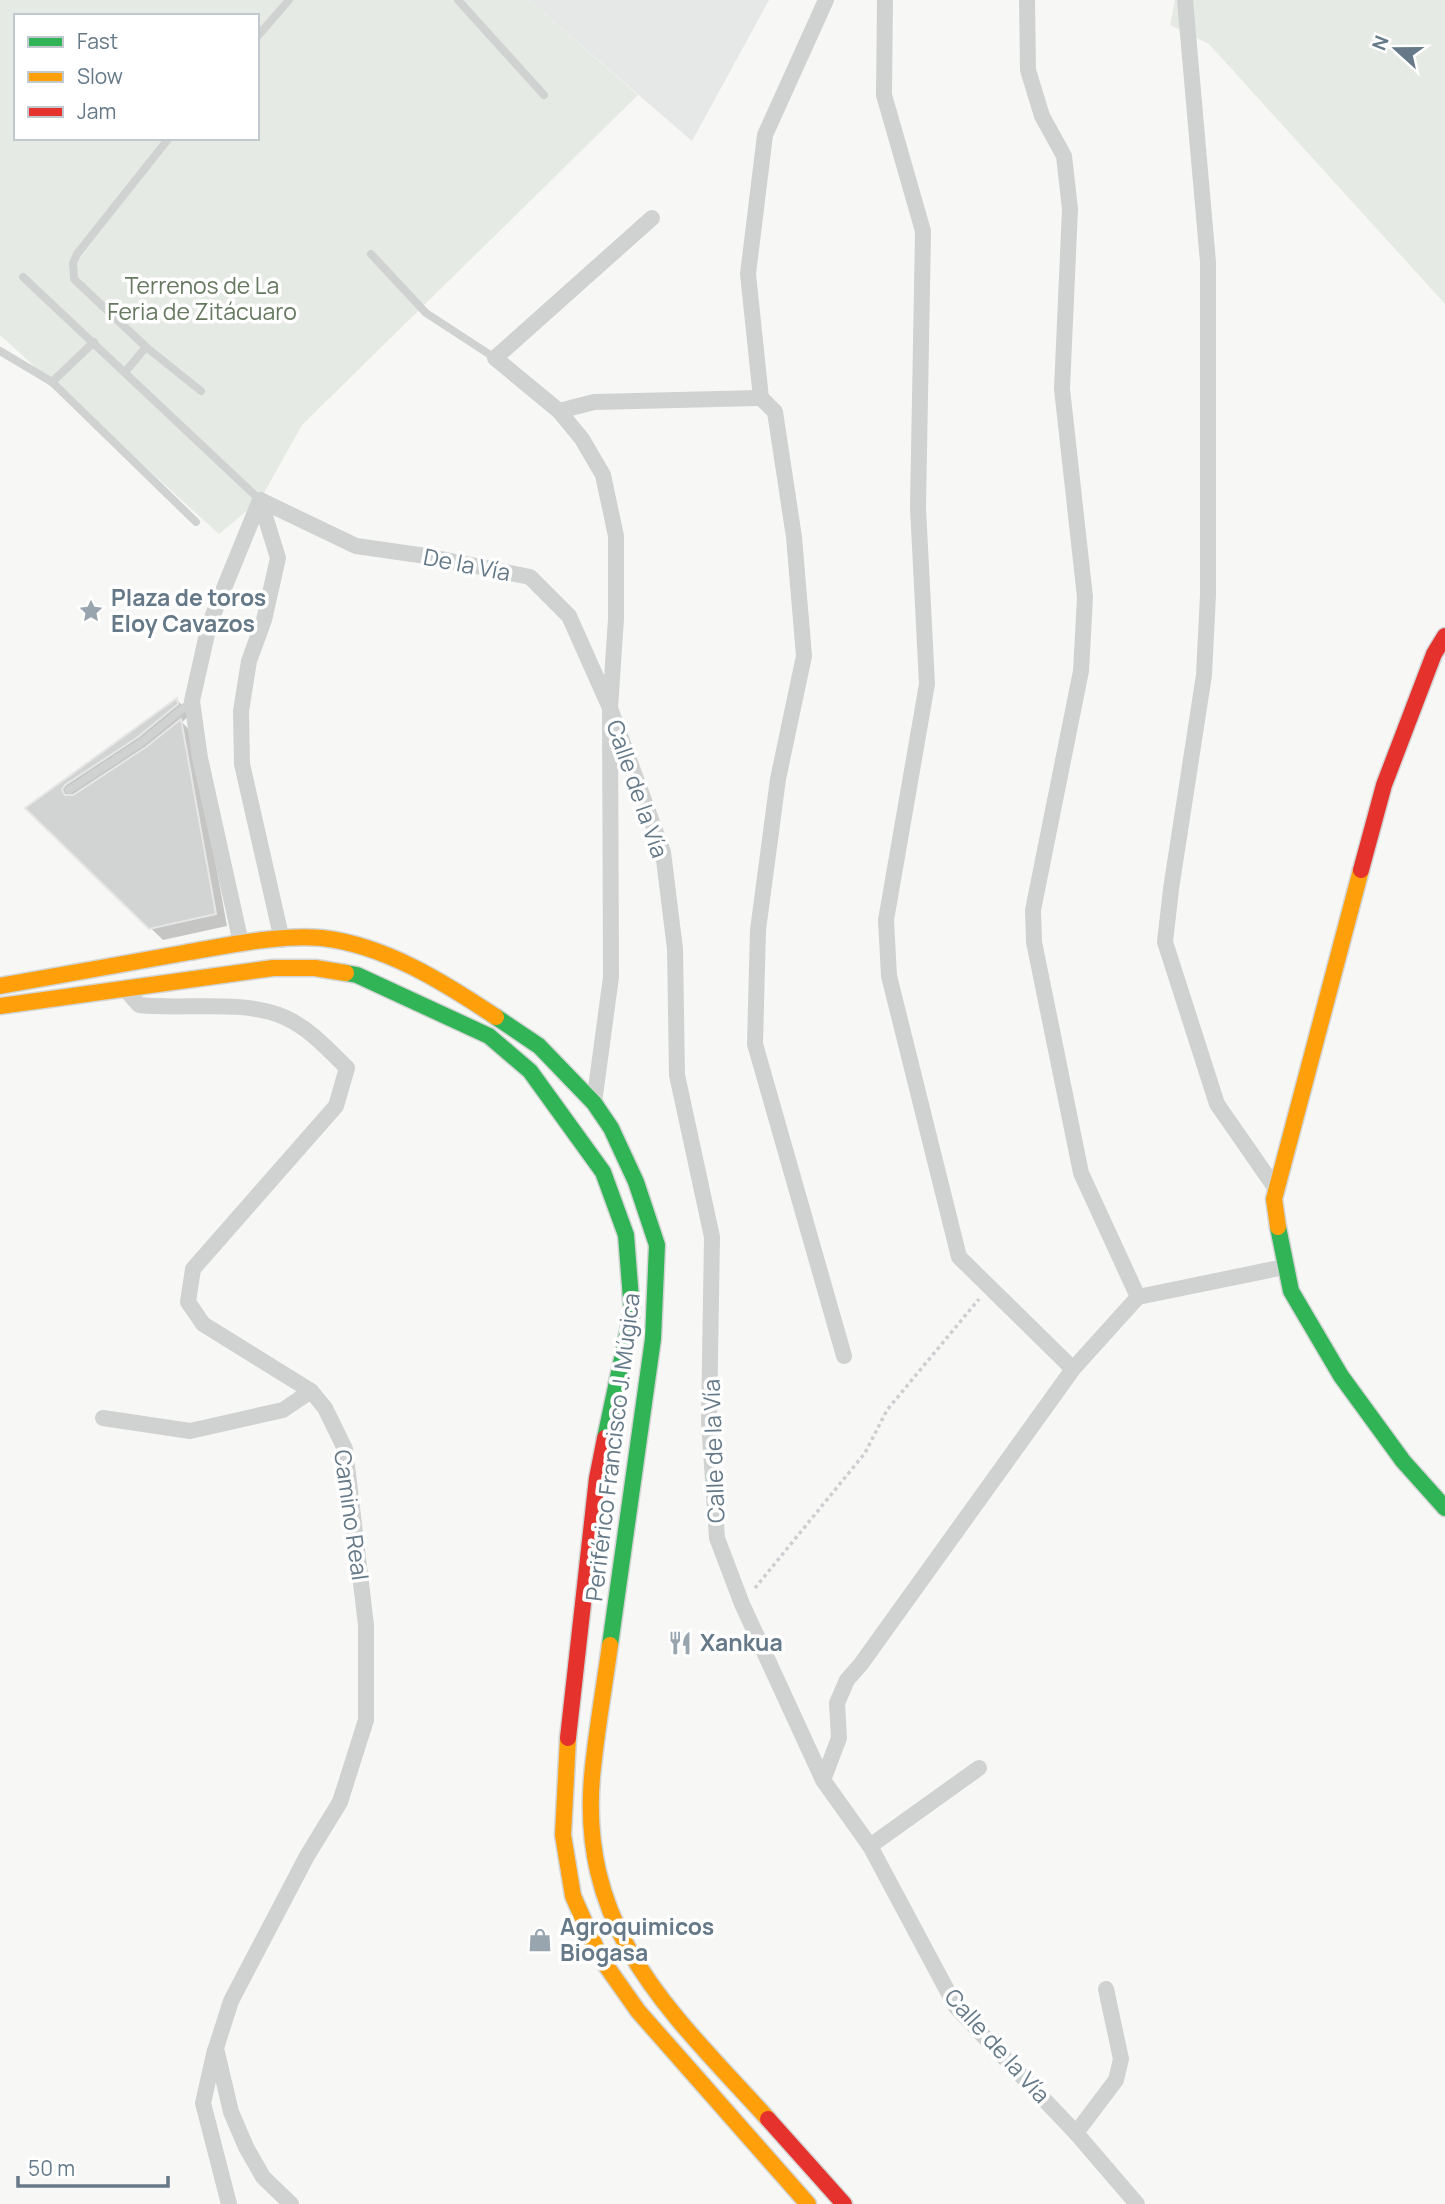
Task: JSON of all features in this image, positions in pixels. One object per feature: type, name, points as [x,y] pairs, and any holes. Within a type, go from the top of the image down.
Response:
[{"type":"main road","points":[[1445,636],[1434,654],[1384,786],[1274,1199],[1284,1267],[1291,1292],[1341,1376],[1403,1461],[1445,1508]]},
{"type":"main road","name":"Periférico Francisco J. Múgica","points":[[0,986],[241,943],[321,938],[350,944],[406,964],[451,987],[539,1046],[594,1102],[611,1128],[636,1182],[657,1245],[653,1339],[592,1778],[592,1835],[600,1885],[613,1922],[629,1952],[662,2001],[844,2204]]},
{"type":"main road","name":"Periférico Francisco J. Múgica","points":[[0,1006],[273,968],[314,968],[357,975],[489,1035],[530,1071],[603,1172],[626,1235],[632,1312],[597,1478],[565,1769],[563,1835],[573,1896],[600,1957],[638,2011],[808,2204]]},
{"type":"street","points":[[826,0],[765,135],[748,274],[761,398],[775,412],[794,537],[804,656],[778,779],[760,916],[755,1044],[844,1356]]},
{"type":"street","points":[[885,0],[884,95],[923,231],[918,508],[927,684],[886,920],[889,976],[959,1257],[1073,1368]]},
{"type":"street","points":[[1027,0],[1028,70],[1042,116],[1064,156],[1070,209],[1062,389],[1085,597],[1081,671],[1033,910],[1034,942],[1081,1173],[1138,1297]]},
{"type":"street","points":[[1185,0],[1208,262],[1208,596],[1205,676],[1171,889],[1166,942],[1217,1104],[1276,1189]]},
{"type":"street","points":[[594,1102],[611,977],[610,709],[616,619],[616,536],[603,475],[582,439],[559,411],[495,358],[652,218]]},
{"type":"street","points":[[559,411],[594,402],[761,398]]},
{"type":"street","points":[[241,943],[200,758],[192,701],[209,625],[260,500]]},
{"type":"street","points":[[260,500],[278,558],[264,620],[248,661],[240,711],[242,764],[282,940]]},
{"type":"street","name":"De la Vía","points":[[260,500],[356,546],[426,556],[530,577],[569,616],[610,709]]},
{"type":"street","name":"Calle de la Vía","points":[[610,709],[663,852],[675,949],[677,1075],[712,1237],[709,1422],[717,1538],[742,1604],[823,1780],[870,1846],[956,2007],[1076,2133],[1137,2204]]},
{"type":"street","name":"Camino Real","points":[[124,988],[139,1005],[260,1009],[284,1017],[302,1027],[347,1068],[336,1106],[193,1269],[188,1302],[203,1324],[311,1391],[325,1408],[345,1449],[366,1625],[366,1720],[340,1802],[307,1856],[231,2001],[216,2048],[203,2103],[229,2204]]},
{"type":"street","points":[[823,1780],[839,1738],[837,1703],[847,1680],[1073,1368],[1138,1297],[1284,1267]]},
{"type":"street","points":[[103,1418],[190,1431],[283,1410],[311,1391]]},
{"type":"street","points":[[870,1846],[979,1768]]},
{"type":"street","points":[[1076,2133],[1116,2080],[1121,2059],[1105,1989]]},
{"type":"street","points":[[216,2048],[232,2112],[246,2147],[263,2177],[290,2204]]},
{"type":"lane","points":[[259,35],[289,0]]},
{"type":"lane","points":[[458,0],[544,95]]},
{"type":"lane","points":[[167,140],[72,263],[74,279],[146,347],[201,391]]},
{"type":"lane","points":[[371,254],[426,313],[495,358]]},
{"type":"lane","points":[[23,277],[126,371],[260,500]]},
{"type":"lane","points":[[52,382],[94,342]]},
{"type":"lane","points":[[126,371],[146,347]]},
{"type":"lane","points":[[0,351],[52,382],[197,522]]},
{"type":"lane","points":[[69,790],[142,741],[192,701]]},
{"type":"path","points":[[742,1604],[865,1453],[887,1410],[990,1286]]},
{"type":"shaded area","points":[[529,0],[769,0],[692,141]]},
{"type":"green space","name":"Terrenos de La Feria de Zitácuaro","points":[[0,0],[529,0],[638,95],[302,425],[260,500],[219,534],[0,335]]},
{"type":"green space","points":[[1175,0],[1445,0],[1445,304],[1209,44],[1170,25]]},
{"type":"building","points":[[177,698],[178,704],[138,737],[65,785],[62,790],[65,795],[73,795],[146,747],[181,719],[216,914],[149,929],[25,808]]},
{"type":"traffic: fast","points":[[346,973],[357,975],[489,1036],[530,1071],[603,1172],[626,1235],[632,1312],[605,1438]]},
{"type":"traffic: fast","points":[[496,1017],[539,1046],[594,1103],[611,1128],[636,1182],[657,1245],[653,1339],[610,1645]]},
{"type":"traffic: fast","points":[[1278,1227],[1291,1291],[1341,1376],[1403,1461],[1445,1508]]},
{"type":"traffic: slow","points":[[1278,1227],[1274,1199],[1361,870]]},
{"type":"traffic: slow","points":[[0,986],[253,941],[322,938],[369,949],[414,967],[496,1017]]},
{"type":"traffic: slow","points":[[0,1006],[273,968],[315,968],[346,973]]},
{"type":"traffic: slow","points":[[610,1645],[592,1777],[592,1832],[601,1881],[617,1926],[639,1967],[698,2043],[768,2119]]},
{"type":"traffic: slow","points":[[568,1738],[563,1835],[573,1896],[600,1957],[638,2011],[808,2204]]},
{"type":"traffic: jam","points":[[1361,870],[1384,785],[1434,654],[1445,636]]},
{"type":"traffic: jam","points":[[568,1738],[597,1478],[605,1438]]},
{"type":"traffic: jam","points":[[768,2119],[844,2204]]},
{"type":"place","name":"Plaza de toros Eloy Cavazos","points":[[91,611]]},
{"type":"place","name":"Xankua","points":[[680,1643]]},
{"type":"place","name":"Agroquimicos Biogasa","points":[[540,1940]]}]
